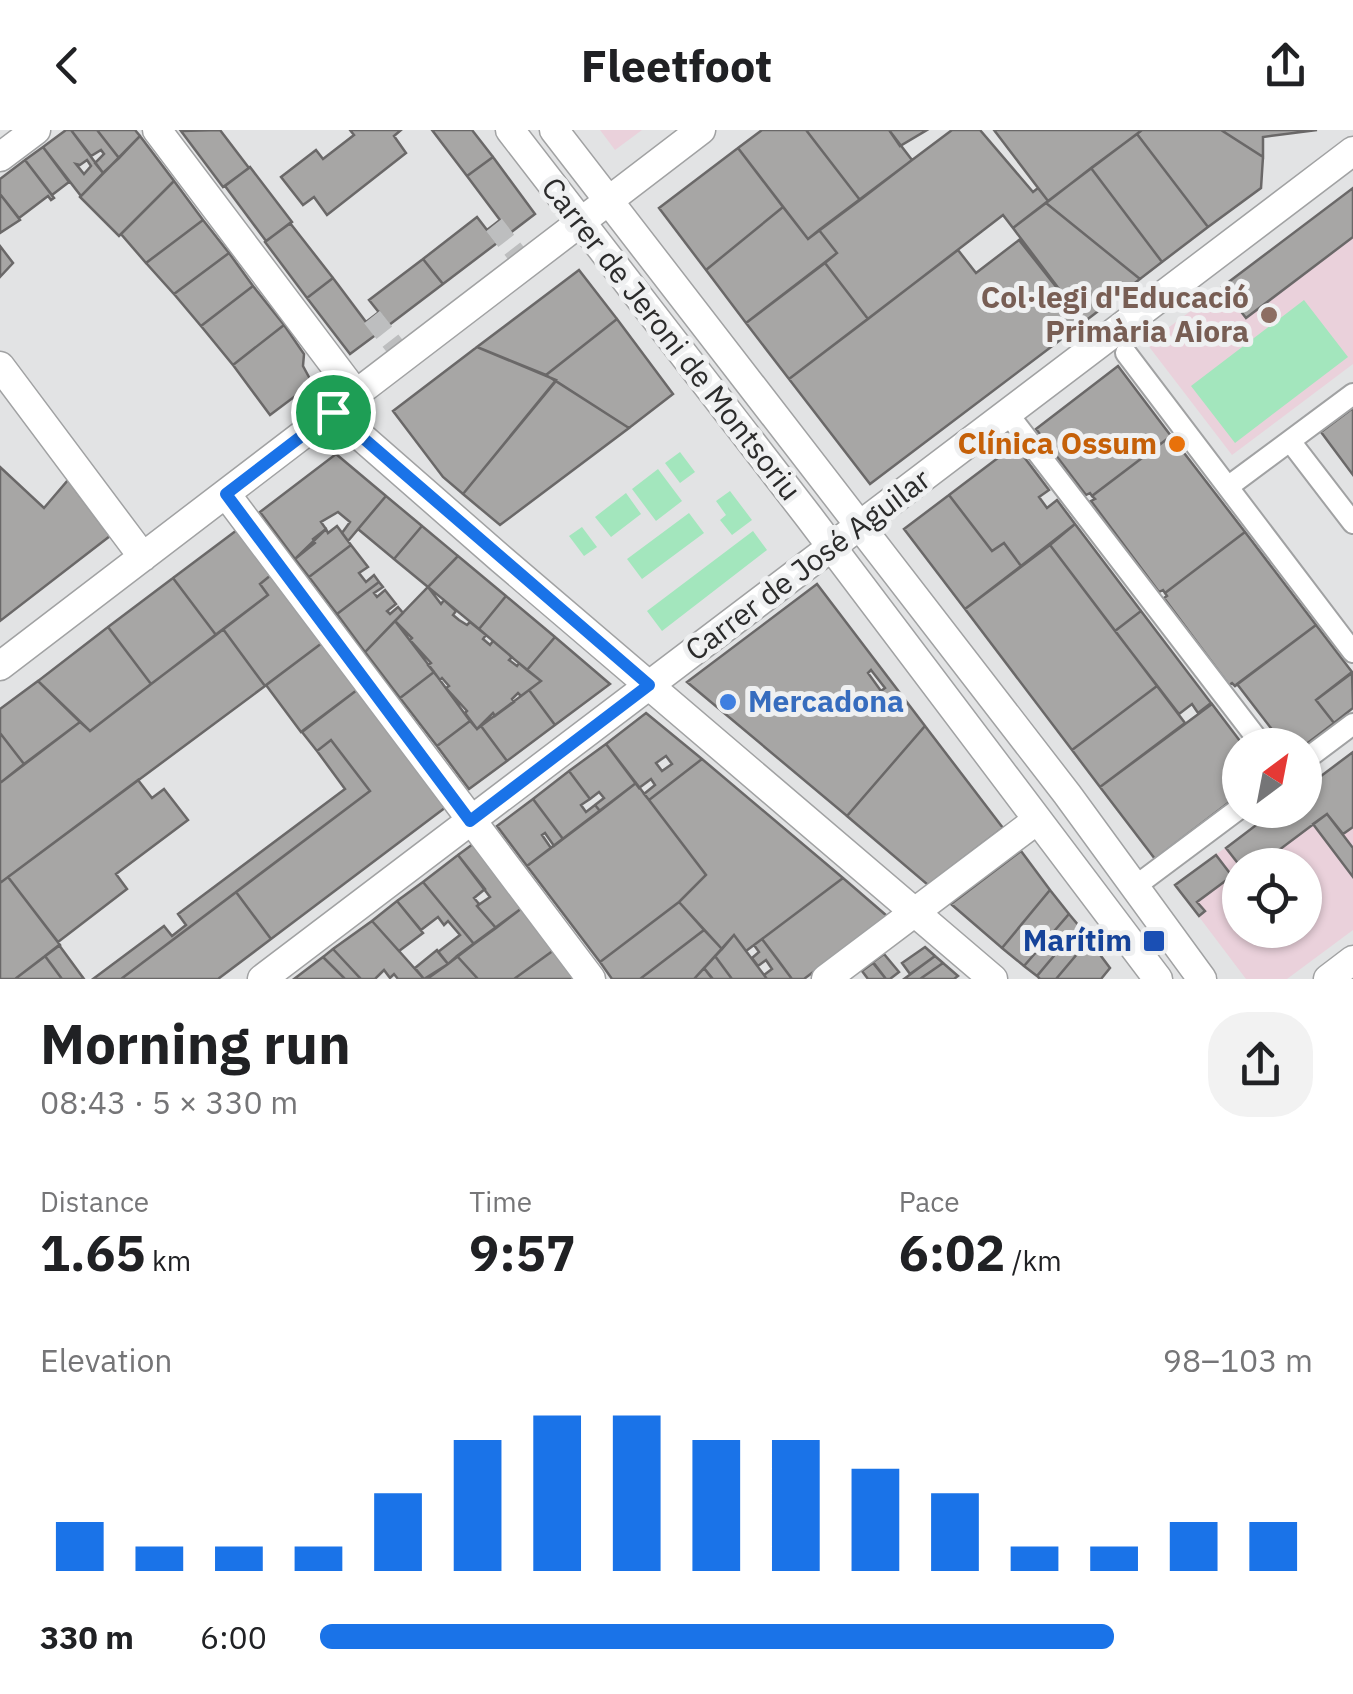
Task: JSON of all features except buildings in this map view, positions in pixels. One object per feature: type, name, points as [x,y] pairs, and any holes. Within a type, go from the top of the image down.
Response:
[{"type":"street","points":[[0,157],[36,130]]},
{"type":"street","points":[[157,130],[356,394]]},
{"type":"street","name":"Carrer de Jeroni de Montsoriu","points":[[510,130],[1158,979]]},
{"type":"street","name":"Carrer de Jeroni de Montsoriu","points":[[554,130],[1067,794],[1202,979]]},
{"type":"street","points":[[0,666],[701,130]]},
{"type":"street","name":"Carrer de José Aguilar","points":[[262,979],[1353,151]]},
{"type":"street","points":[[1126,354],[1353,652]]},
{"type":"street","points":[[0,366],[143,557]]},
{"type":"street","points":[[1229,486],[1353,394]]},
{"type":"street","points":[[333,412],[993,979]]},
{"type":"street","points":[[1008,414],[1249,728]]},
{"type":"street","points":[[1290,441],[1353,524]]},
{"type":"street","points":[[226,494],[592,979]]},
{"type":"street","points":[[1322,747],[1353,724]]},
{"type":"street","points":[[826,979],[1037,820]]},
{"type":"street","points":[[1133,888],[1222,821]]},
{"type":"street","points":[[1328,979],[1353,960]]},
{"type":"shaded area","points":[[600,130],[642,130],[615,150]]},
{"type":"shaded area","name":"Col·legi d'Educació Primària Aiora","points":[[1353,188],[1353,364],[1232,455],[1147,344]]},
{"type":"shaded area","points":[[1353,752],[1353,930],[1287,979],[1246,979],[1223,948],[1322,948],[1322,848],[1225,848],[1252,828],[1322,828],[1322,789]]},
{"type":"shaded area","points":[[1222,850],[1222,947],[1175,885]]},
{"type":"green space","points":[[1304,300],[1348,357],[1235,443],[1191,386]]},
{"type":"green space","points":[[680,452],[695,472],[680,483],[665,463]]},
{"type":"green space","points":[[658,469],[682,501],[656,521],[632,489]]},
{"type":"green space","points":[[730,491],[752,520],[732,535],[720,520],[726,515],[716,501]]},
{"type":"green space","points":[[626,493],[641,514],[611,537],[595,517]]},
{"type":"green space","points":[[689,513],[704,533],[642,579],[627,559]]},
{"type":"green space","points":[[582,527],[597,547],[584,556],[569,536]]},
{"type":"green space","points":[[753,531],[767,550],[662,631],[647,611]]},
{"type":"tunnel","points":[[494,225],[525,265]]},
{"type":"tunnel","points":[[372,317],[404,358]]},
{"type":"place","name":"Col·legi d'Educació Primària Aiora","points":[[1269,315]]},
{"type":"place","name":"Clínica Ossum","points":[[1177,444]]},
{"type":"place","name":"Mercadona","points":[[728,702]]},
{"type":"place","name":"Marítim","points":[[1154,941]]},
{"type":"route","points":[[333,412],[649,685],[470,821],[226,494],[333,412]]}]
